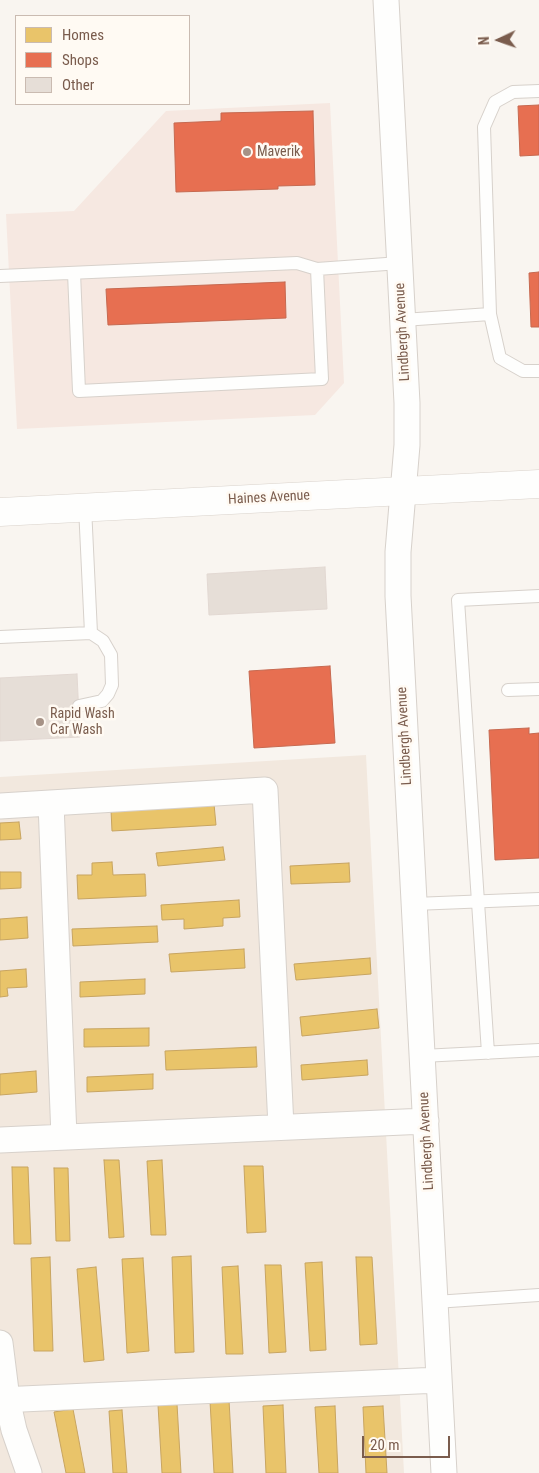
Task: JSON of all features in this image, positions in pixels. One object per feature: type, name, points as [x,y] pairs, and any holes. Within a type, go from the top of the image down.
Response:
[{"type":"main road","name":"Haines Avenue","points":[[0,512],[539,484]]},
{"type":"street","name":"Lindbergh Avenue","points":[[386,0],[407,403],[407,446],[398,552],[398,596],[444,1473]]},
{"type":"street","points":[[0,806],[265,790],[281,1127]]},
{"type":"street","points":[[51,803],[64,1137]]},
{"type":"street","points":[[0,1140],[426,1121]]},
{"type":"street","points":[[0,1343],[3,1400],[29,1473]]},
{"type":"street","points":[[3,1400],[439,1380]]},
{"type":"lane","points":[[539,91],[513,92],[495,102],[484,128],[490,314],[500,358],[523,371],[539,371]]},
{"type":"lane","points":[[0,276],[297,263],[317,269],[400,263]]},
{"type":"lane","points":[[74,273],[80,391],[322,379],[317,269]]},
{"type":"lane","points":[[403,320],[490,314]]},
{"type":"lane","points":[[85,508],[91,633]]},
{"type":"lane","points":[[488,1052],[458,600],[539,596]]},
{"type":"lane","points":[[0,637],[91,633],[103,641],[111,656],[112,685],[102,701],[79,706]]},
{"type":"lane","points":[[508,690],[539,688]]},
{"type":"lane","points":[[414,904],[539,899]]},
{"type":"lane","points":[[422,1056],[539,1050]]},
{"type":"lane","points":[[435,1302],[539,1295]]},
{"type":"shaded area","points":[[330,103],[344,383],[315,415],[17,429],[6,214],[74,211],[166,111]]},
{"type":"shaded area","points":[[366,755],[404,1473],[0,1473],[0,777]]},
{"type":"building: Homes","points":[[214,804],[216,825],[112,831],[111,810]]},
{"type":"building: Homes","points":[[19,822],[21,839],[0,840],[0,823]]},
{"type":"building: Homes","points":[[223,847],[225,860],[158,866],[156,853]]},
{"type":"building: Homes","points":[[112,862],[113,875],[145,874],[146,896],[78,899],[77,875],[92,875],[92,863]]},
{"type":"building: Homes","points":[[349,863],[350,882],[291,884],[290,866]]},
{"type":"building: Homes","points":[[0,872],[21,872],[21,888],[0,889]]},
{"type":"building: Homes","points":[[239,900],[240,917],[223,918],[223,926],[184,929],[184,919],[162,920],[161,905]]},
{"type":"building: Homes","points":[[27,917],[28,938],[0,940],[0,919]]},
{"type":"building: Homes","points":[[157,926],[158,942],[73,946],[72,929]]},
{"type":"building: Homes","points":[[244,949],[245,968],[171,972],[169,954]]},
{"type":"building: Homes","points":[[370,958],[371,974],[296,980],[294,964]]},
{"type":"building: Homes","points":[[26,969],[27,987],[7,988],[8,996],[0,997],[0,971]]},
{"type":"building: Homes","points":[[145,979],[145,994],[80,997],[80,982]]},
{"type":"building: Homes","points":[[377,1009],[379,1028],[302,1036],[300,1017]]},
{"type":"building: Homes","points":[[149,1028],[149,1046],[84,1047],[84,1029]]},
{"type":"building: Homes","points":[[256,1047],[257,1067],[166,1070],[165,1051]]},
{"type":"building: Homes","points":[[367,1060],[368,1075],[302,1080],[301,1065]]},
{"type":"building: Homes","points":[[36,1071],[37,1092],[0,1095],[0,1074]]},
{"type":"building: Homes","points":[[153,1074],[153,1089],[87,1092],[87,1077]]},
{"type":"building: Homes","points":[[104,1160],[119,1160],[124,1237],[109,1238]]},
{"type":"building: Homes","points":[[162,1160],[166,1235],[151,1235],[147,1161]]},
{"type":"building: Homes","points":[[244,1166],[263,1166],[266,1232],[247,1233]]},
{"type":"building: Homes","points":[[12,1167],[28,1167],[31,1244],[14,1244]]},
{"type":"building: Homes","points":[[54,1168],[68,1168],[70,1241],[56,1241]]},
{"type":"building: Homes","points":[[191,1256],[194,1352],[175,1353],[172,1257]]},
{"type":"building: Homes","points":[[50,1257],[53,1351],[34,1351],[31,1258]]},
{"type":"building: Homes","points":[[356,1257],[372,1257],[377,1344],[360,1345]]},
{"type":"building: Homes","points":[[143,1258],[149,1351],[127,1353],[122,1259]]},
{"type":"building: Homes","points":[[322,1262],[326,1350],[310,1351],[305,1263]]},
{"type":"building: Homes","points":[[265,1265],[281,1265],[286,1352],[269,1353]]},
{"type":"building: Homes","points":[[238,1266],[243,1354],[226,1354],[222,1267]]},
{"type":"building: Homes","points":[[96,1267],[104,1360],[84,1362],[77,1269]]},
{"type":"building: Homes","points":[[229,1400],[233,1473],[214,1473],[210,1401]]},
{"type":"building: Homes","points":[[177,1404],[181,1473],[162,1473],[158,1405]]},
{"type":"building: Homes","points":[[283,1405],[286,1473],[266,1473],[263,1406]]},
{"type":"building: Homes","points":[[335,1406],[338,1473],[319,1473],[315,1407]]},
{"type":"building: Homes","points":[[383,1406],[387,1473],[366,1473],[363,1407]]},
{"type":"building: Homes","points":[[73,1409],[85,1473],[66,1473],[54,1412]]},
{"type":"building: Homes","points":[[122,1410],[127,1473],[113,1473],[109,1411]]},
{"type":"building: Shops","points":[[539,105],[539,155],[520,156],[518,106]]},
{"type":"building: Shops","points":[[313,111],[315,185],[278,186],[278,189],[176,192],[174,123],[221,121],[221,113]]},
{"type":"building: Shops","points":[[539,272],[539,327],[531,327],[529,273]]},
{"type":"building: Shops","points":[[285,282],[286,318],[108,325],[106,289]]},
{"type":"building: Shops","points":[[330,666],[335,743],[254,748],[249,671]]},
{"type":"building: Shops","points":[[529,728],[529,734],[539,733],[539,858],[495,860],[489,730]]},
{"type":"building: Other","points":[[325,567],[327,609],[209,615],[207,574]]},
{"type":"building: Other","name":"Rapid Wash Car Wash","points":[[77,674],[80,737],[0,741],[0,678]]},
{"type":"place","name":"Maverik","points":[[247,152]]},
{"type":"place","name":"Rapid Wash Car Wash","points":[[40,722]]}]
